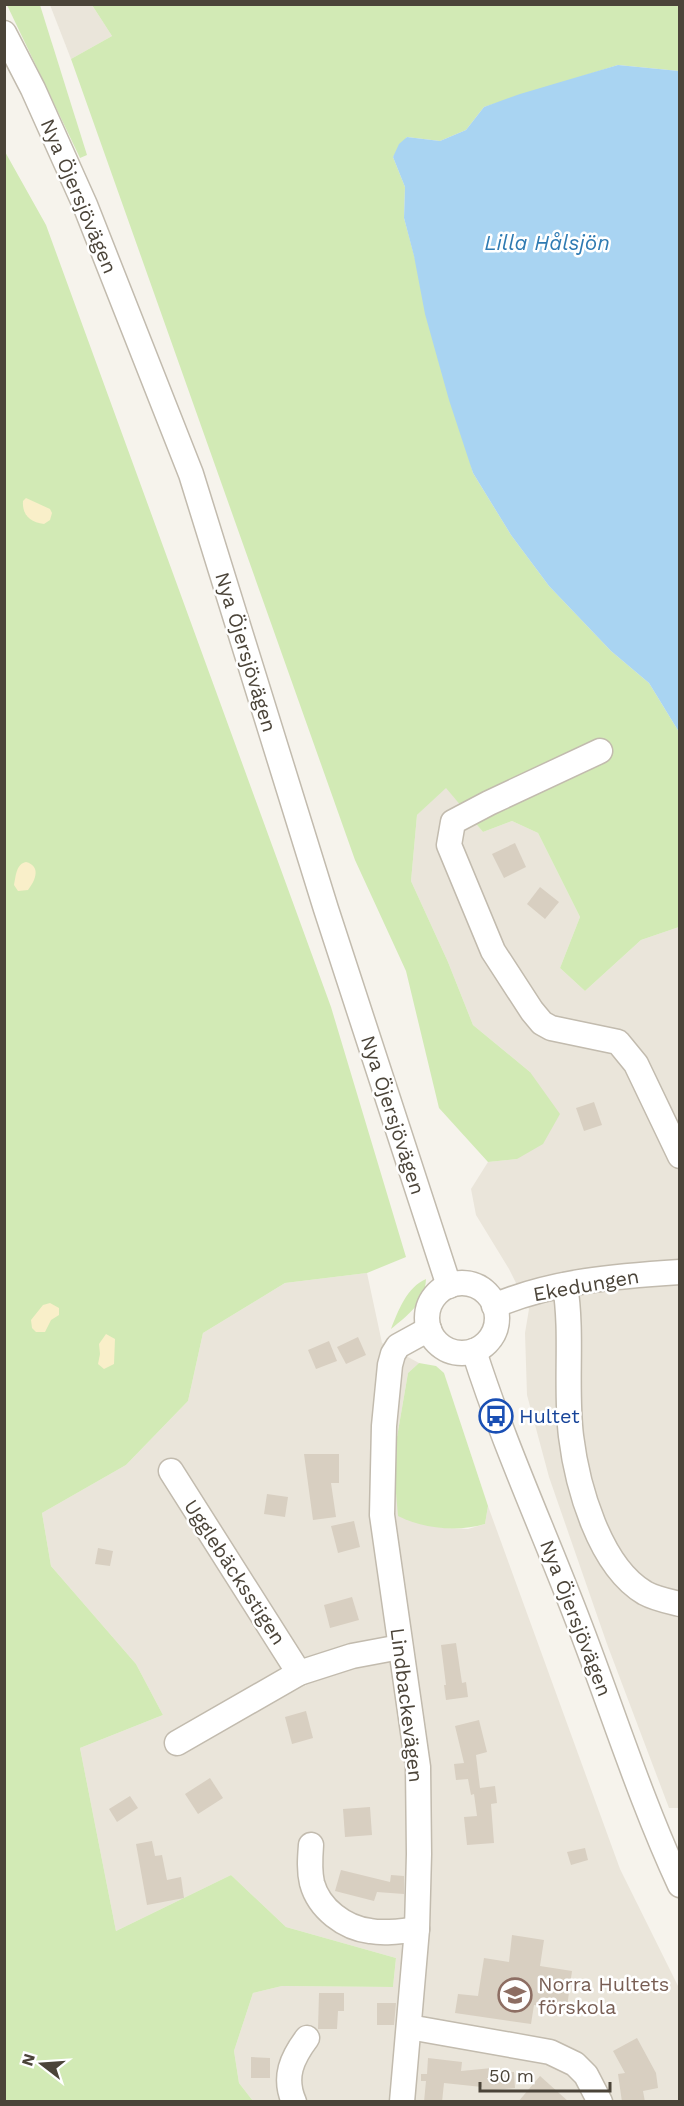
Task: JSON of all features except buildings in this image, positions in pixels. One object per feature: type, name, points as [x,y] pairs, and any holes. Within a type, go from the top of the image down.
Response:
[{"type":"street","name":"Nya Öjersjövägen","points":[[4,33],[33,89],[85,205],[191,474],[326,909],[450,1286]]},
{"type":"street","points":[[600,751],[453,822],[449,845],[493,951],[532,1011],[542,1023],[559,1031],[618,1042],[636,1064],[680,1156]]},
{"type":"street","name":"Ekedungen","points":[[494,1306],[517,1297],[565,1285],[612,1277],[680,1272]]},
{"type":"street","points":[[467,1284],[476,1287],[490,1298],[494,1306],[496,1315],[493,1333],[482,1347],[474,1351],[465,1353],[447,1350],[439,1345],[429,1329],[427,1320],[430,1303],[435,1296],[450,1286],[467,1284]]},
{"type":"street","points":[[565,1285],[570,1331],[571,1435],[582,1490],[590,1515],[601,1540],[629,1580],[644,1593],[680,1605]]},
{"type":"street","name":"Lindbackevägen","points":[[402,2102],[417,1929],[418,1767],[382,1515],[384,1426],[393,1354],[398,1346],[429,1329]]},
{"type":"street","name":"Nya Öjersjövägen","points":[[474,1351],[496,1416],[580,1626],[651,1817],[680,1885]]},
{"type":"street","name":"Ugglebäcksstigen","points":[[171,1471],[299,1673]]},
{"type":"street","points":[[177,1743],[299,1673],[352,1656],[400,1647]]},
{"type":"street","points":[[311,1845],[312,1884],[325,1906],[344,1923],[372,1932],[417,1929]]},
{"type":"street","points":[[409,2027],[550,2052],[574,2064],[586,2075],[600,2102]]},
{"type":"street","points":[[294,2102],[288,2079],[290,2067],[294,2055],[307,2038]]},
{"type":"shaded area","points":[[50,5],[92,5],[112,36],[71,59]]},
{"type":"shaded area","points":[[446,787],[483,832],[512,821],[538,833],[580,917],[560,968],[585,991],[641,940],[679,927],[679,1808],[669,1808],[607,1644],[549,1477],[527,1395],[525,1333],[529,1309],[509,1269],[476,1215],[471,1189],[488,1162],[517,1159],[530,1072],[473,1025],[448,962],[411,881],[417,815]]},
{"type":"shaded area","points":[[367,1273],[382,1343],[419,1363],[408,1373],[397,1437],[395,1481],[429,1525],[468,1529],[485,1524],[488,1506],[620,1869],[679,1988],[679,2101],[253,2101],[239,2083],[234,2051],[253,1993],[282,1986],[393,1987],[396,1958],[286,1927],[231,1875],[116,1931],[80,1748],[163,1715],[136,1664],[51,1566],[42,1513],[126,1465],[188,1401],[203,1333],[285,1283]]},
{"type":"green space","points":[[7,5],[40,5],[87,155],[80,158]]},
{"type":"green space","points":[[92,5],[679,5],[679,71],[618,65],[484,107],[466,130],[440,141],[407,137],[393,157],[405,187],[404,218],[473,473],[511,535],[549,586],[611,651],[649,683],[679,732],[679,927],[641,940],[585,991],[560,968],[580,917],[538,833],[512,821],[483,832],[446,788],[417,815],[411,881],[448,962],[473,1025],[530,1072],[560,1114],[543,1144],[517,1159],[488,1162],[439,1108],[406,971],[355,860],[71,59],[112,36]]},
{"type":"green space","points":[[4,150],[46,225],[331,1007],[406,1257],[367,1273],[285,1283],[203,1333],[188,1401],[126,1465],[42,1513],[51,1566],[136,1664],[163,1715],[80,1748],[116,1931],[231,1875],[286,1927],[396,1958],[393,1987],[282,1986],[253,1993],[234,2051],[239,2083],[253,2101],[5,2101]]},
{"type":"green space","points":[[426,1279],[419,1302],[391,1329],[408,1294]]},
{"type":"green space","points":[[419,1363],[436,1366],[444,1373],[488,1506],[485,1524],[464,1528],[441,1528],[419,1524],[398,1516],[395,1481],[397,1437],[408,1373]]},
{"type":"sand","points":[[26,498],[50,509],[52,513],[50,520],[44,524],[28,517],[23,506]]},
{"type":"sand","points":[[26,862],[34,867],[35,878],[28,890],[18,891],[14,885],[16,874],[20,865]]},
{"type":"sand","points":[[50,1303],[59,1308],[59,1315],[51,1320],[45,1332],[36,1332],[32,1328],[31,1320],[43,1305]]},
{"type":"sand","points":[[106,1334],[115,1339],[114,1364],[104,1369],[98,1364],[99,1344]]},
{"type":"water","name":"Lilla Hålsjön","points":[[618,65],[679,71],[679,732],[649,683],[611,651],[549,586],[511,535],[473,473],[449,400],[425,314],[404,218],[405,187],[393,157],[399,144],[407,137],[440,141],[466,130],[484,107]]},
{"type":"place","name":"Hultet","points":[[496,1416]]},
{"type":"place","name":"Norra Hultets förskola","points":[[515,1995]]}]
